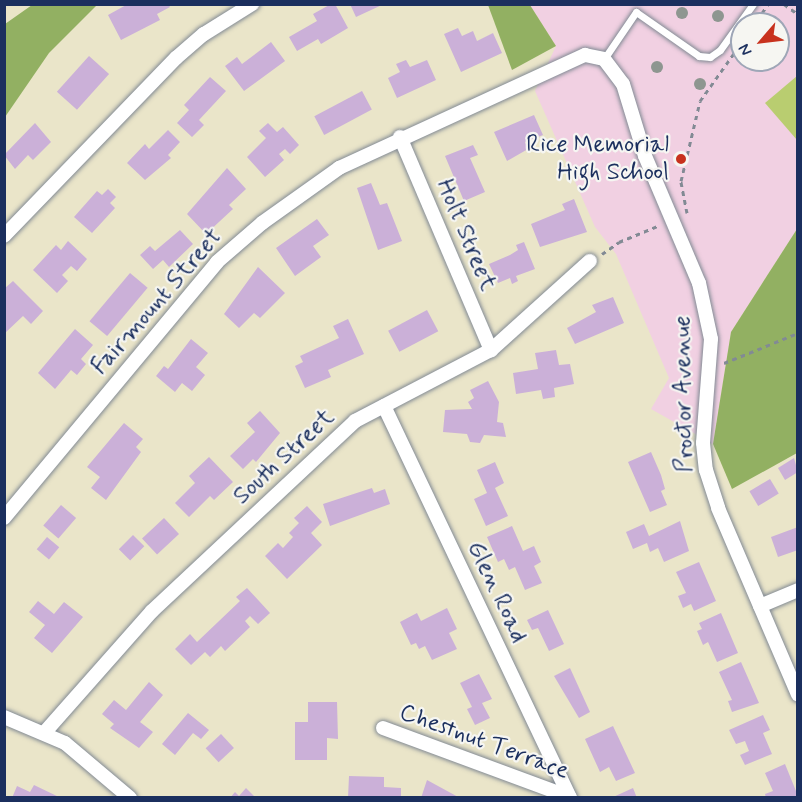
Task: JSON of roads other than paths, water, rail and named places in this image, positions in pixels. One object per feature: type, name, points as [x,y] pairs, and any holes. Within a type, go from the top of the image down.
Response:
[{"type":"street","points":[[4,236],[176,58],[204,34],[252,4]]},
{"type":"street","name":"Fairmount Street","points":[[4,518],[217,262],[262,223],[339,168],[400,136],[560,63],[585,55],[604,59]]},
{"type":"street","name":"Proctor Avenue","points":[[604,59],[622,84],[635,128],[709,318],[711,368],[703,443],[706,470],[718,508],[798,695]]},
{"type":"street","name":"Holt Street","points":[[400,136],[491,350]]},
{"type":"street","name":"South Street","points":[[45,732],[152,611],[342,433],[384,406],[491,350],[590,261]]},
{"type":"street","name":"Glen Road","points":[[384,406],[570,797]]},
{"type":"street","points":[[759,606],[798,590]]},
{"type":"street","points":[[4,717],[45,732],[82,755],[130,798]]},
{"type":"street","name":"Chestnut Terrace","points":[[383,728],[570,797]]},
{"type":"lane","points":[[604,59],[636,12],[699,56],[710,57],[720,50],[753,4]]},
{"type":"place","name":"Rice Memorial High School","points":[[681,159]]}]
